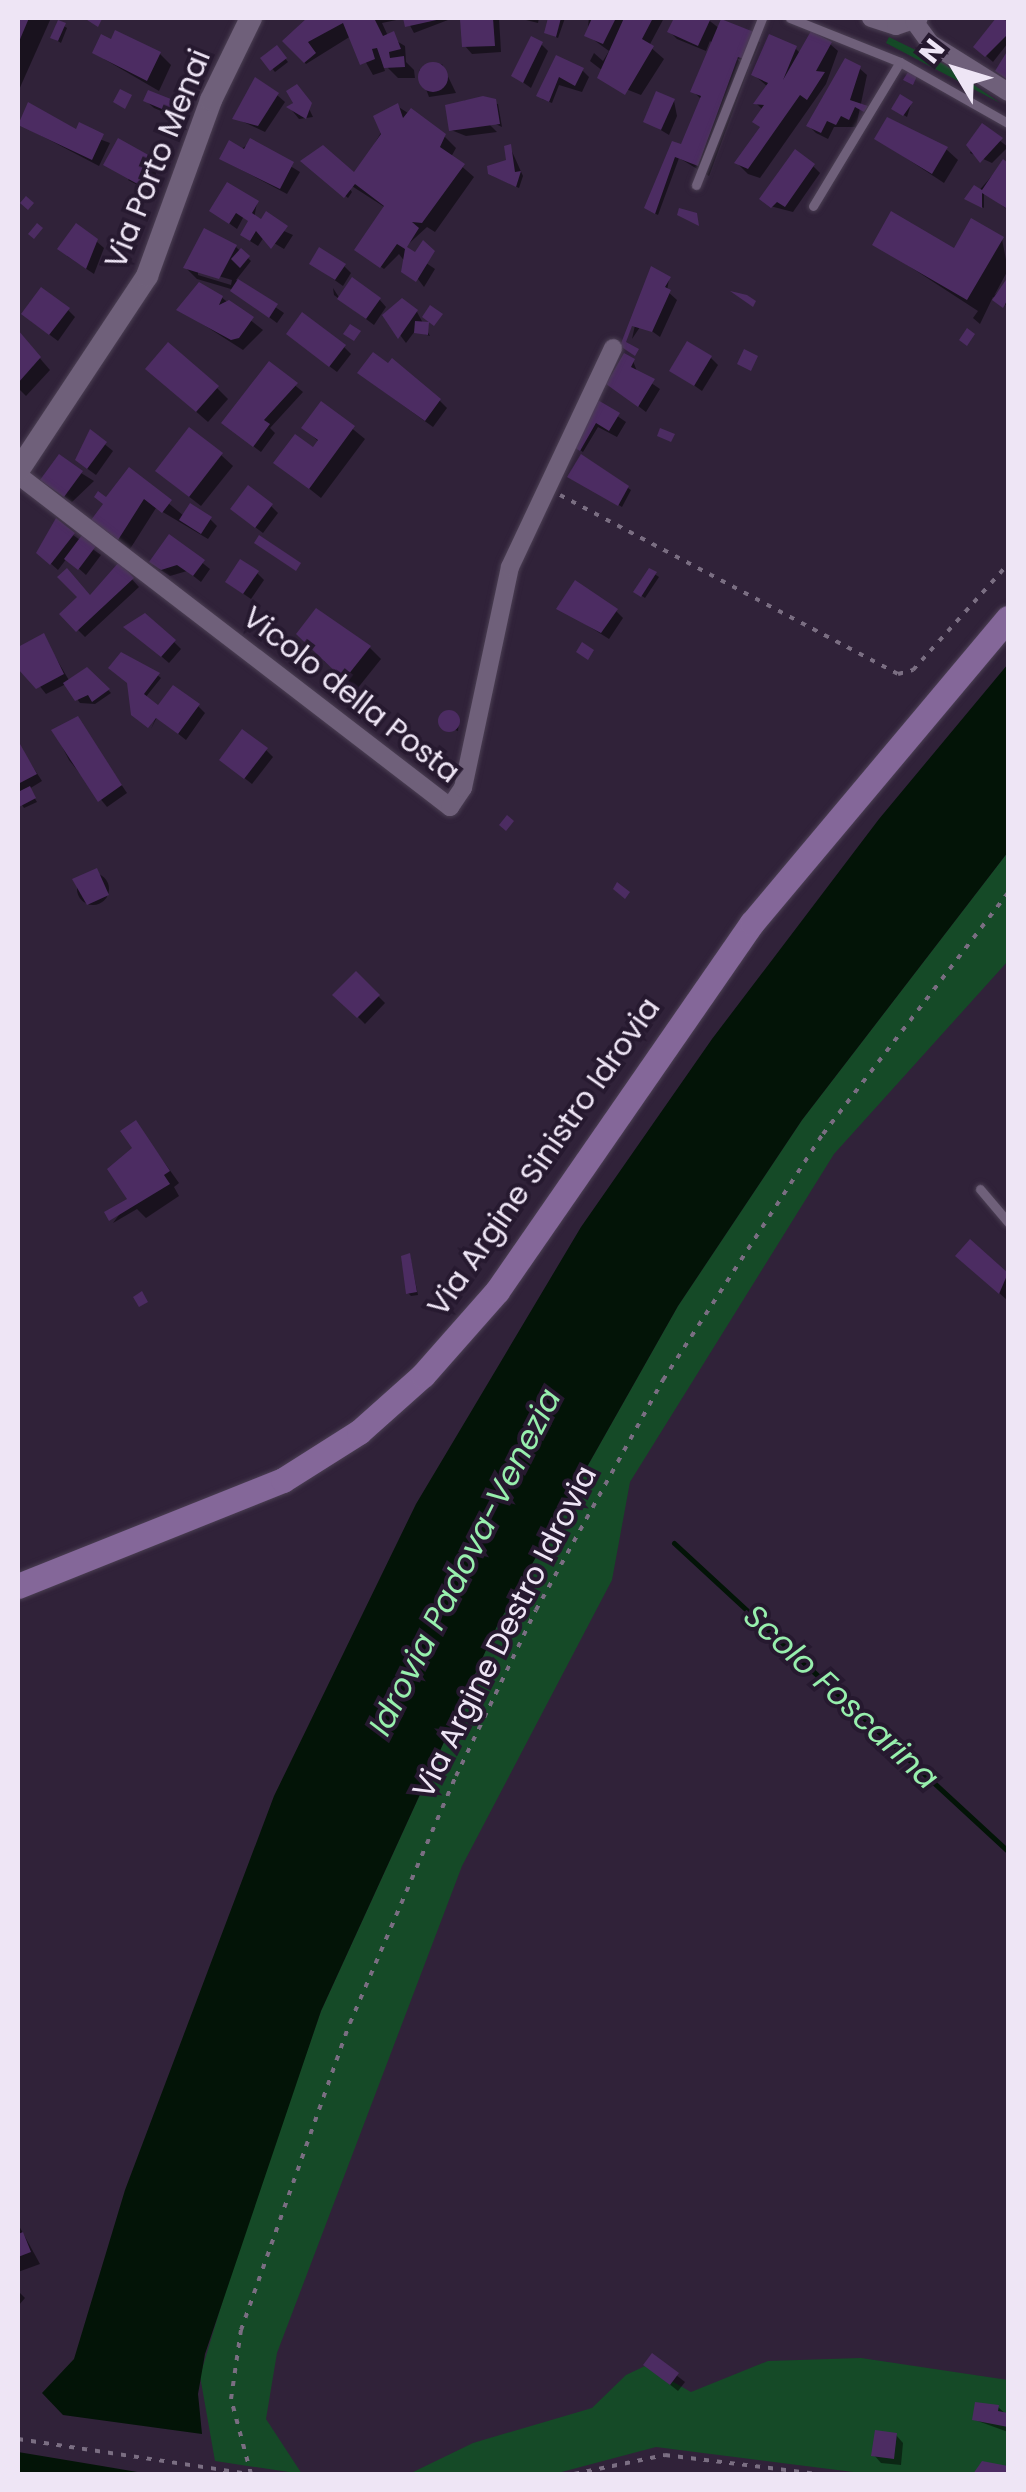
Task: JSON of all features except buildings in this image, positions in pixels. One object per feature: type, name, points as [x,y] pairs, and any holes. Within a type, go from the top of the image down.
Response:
[{"type":"main road","name":"Via Argine Sinistro Idrovia","points":[[18,1586],[283,1480],[358,1432],[423,1375],[497,1291],[752,923],[1008,618]]},
{"type":"street","name":"Via Porto Menai","points":[[18,473],[147,276],[210,100],[251,18]]},
{"type":"street","points":[[871,18],[916,19],[930,44],[1008,92]]},
{"type":"street","name":"Vicolo della Posta","points":[[18,473],[450,806],[464,788],[498,606],[542,486],[613,348]]},
{"type":"lane","points":[[696,185],[762,18]]},
{"type":"lane","points":[[790,18],[900,62],[1007,118]]},
{"type":"lane","points":[[813,206],[900,62]]},
{"type":"lane","points":[[980,1190],[1008,1222]]},
{"type":"path","points":[[542,486],[898,674],[913,670],[1008,564]]},
{"type":"path","name":"Via Argine Destro Idrovia","points":[[250,2474],[231,2399],[241,2330],[350,2023],[456,1776],[562,1560],[663,1380],[823,1134],[1008,893]]},
{"type":"path","points":[[18,2439],[250,2474]]},
{"type":"path","points":[[574,2474],[665,2455],[817,2474]]},
{"type":"green space","points":[[889,37],[944,64],[1000,103],[886,43]]},
{"type":"green space","points":[[1008,852],[1008,961],[834,1154],[630,1482],[612,1580],[462,1866],[277,2353],[266,2419],[302,2474],[215,2461],[200,2376],[239,2246],[321,2011],[497,1626],[678,1306],[802,1120]]},
{"type":"green space","points":[[861,2358],[1008,2380],[1008,2474],[869,2474],[656,2447],[554,2474],[409,2474],[473,2443],[592,2408],[626,2375],[645,2366],[691,2392],[768,2361]]},
{"type":"water","name":"Idrovia Padova-Venezia","points":[[1008,664],[1008,852],[802,1120],[678,1306],[497,1626],[321,2011],[205,2354],[198,2394],[202,2434],[63,2415],[42,2393],[74,2359],[125,2190],[274,1796],[416,1504],[581,1227],[712,1039],[879,819]]},
{"type":"water","points":[[18,2452],[102,2466],[149,2474],[18,2474]]},
{"type":"waterway","name":"Scolo Foscarina","points":[[674,1543],[1008,1851]]}]
